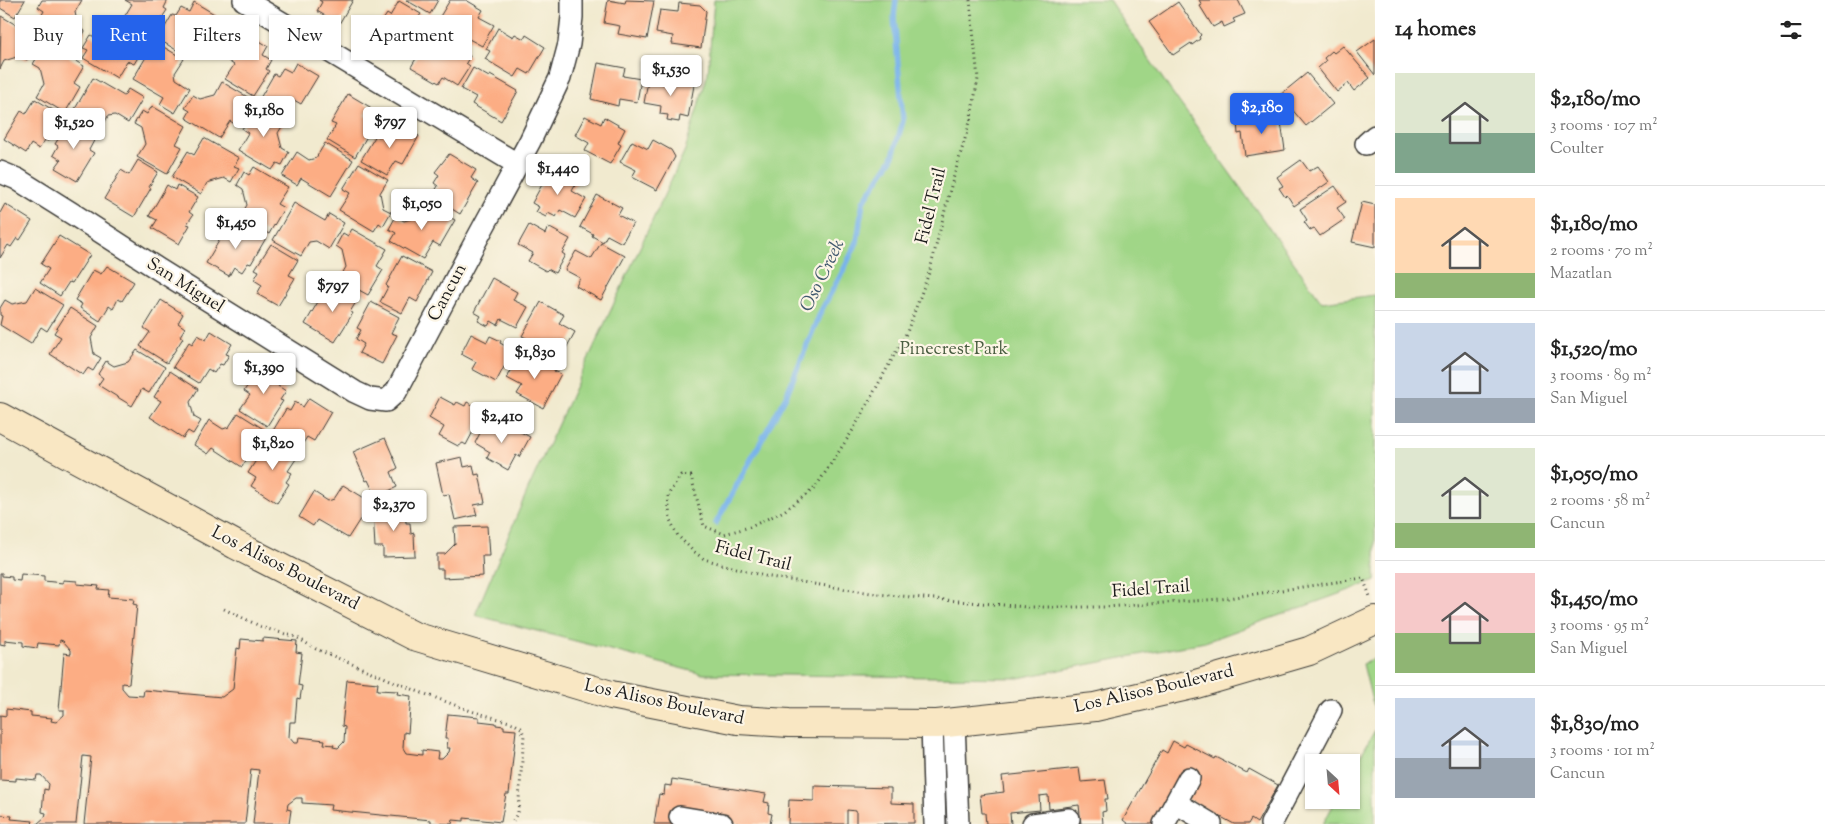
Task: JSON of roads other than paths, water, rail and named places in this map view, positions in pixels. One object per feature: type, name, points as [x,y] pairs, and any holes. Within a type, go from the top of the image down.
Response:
[{"type":"main road","name":"Los Alisos Boulevard","points":[[0,417],[228,540],[414,636],[610,695],[738,720],[789,724],[943,723],[1095,707],[1196,684],[1309,651],[1375,620]]},
{"type":"street","points":[[244,0],[517,164]]},
{"type":"street","name":"Cancun","points":[[370,399],[386,401],[396,392],[530,141],[560,78],[569,44],[572,0]]},
{"type":"street","name":"San Miguel","points":[[0,172],[25,184],[263,335],[355,392],[370,399]]},
{"type":"street","points":[[1271,824],[1332,710]]},
{"type":"street","points":[[934,824],[943,723]]},
{"type":"street","points":[[943,723],[958,824]]},
{"type":"street","points":[[1164,824],[1189,778]]},
{"type":"street","points":[[1176,803],[1211,824]]},
{"type":"street","points":[[680,817],[715,823]]},
{"type":"street","points":[[1041,823],[1069,819]]},
{"type":"waterway","name":"Oso Creek","points":[[716,523],[786,396],[821,311],[857,242],[863,202],[892,159],[903,121],[894,17],[896,0]]},
{"type":"park label","name":"Pinecrest Park","points":[[954,350]]}]
